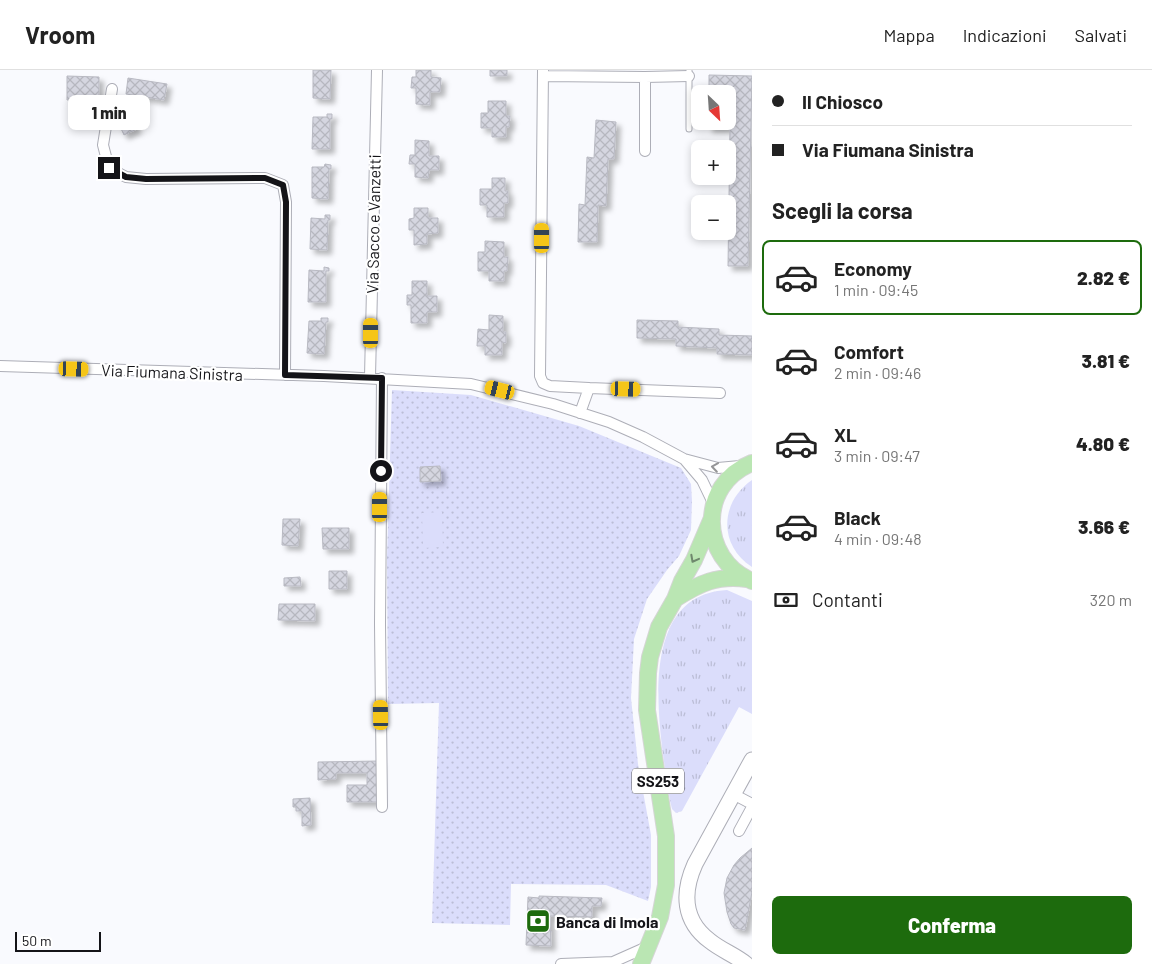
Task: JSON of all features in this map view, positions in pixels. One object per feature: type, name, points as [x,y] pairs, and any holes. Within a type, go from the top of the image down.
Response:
[{"type":"main road","name":"SS253","points":[[641,964],[664,902],[667,863],[666,836],[647,710],[648,673],[654,644],[659,627],[694,560],[720,489],[732,476],[749,464]]},
{"type":"main road","points":[[713,512],[712,531],[720,554],[732,568],[749,580]]},
{"type":"main road","points":[[675,599],[706,582],[735,577],[749,580]]},
{"type":"main road","points":[[747,962],[708,940],[691,919],[687,902],[688,879],[752,760]]},
{"type":"street","name":"Via Sacco e Vanzetti","points":[[370,377],[376,70]]},
{"type":"street","points":[[689,73],[645,76],[543,73],[540,376],[543,384],[550,386],[720,393]]},
{"type":"street","points":[[645,76],[645,151]]},
{"type":"street","points":[[112,89],[104,145],[109,168],[126,177],[146,179],[265,178],[283,185],[286,202],[285,375]]},
{"type":"street","name":"Via Fiumana Sinistra","points":[[0,366],[370,377],[471,384],[552,404],[609,422],[643,437],[684,459],[718,468],[749,464]]},
{"type":"street","points":[[382,378],[380,624],[382,807]]},
{"type":"street","points":[[580,413],[588,388]]},
{"type":"street","name":"Via Fiumana Sinistra","points":[[684,459],[702,480],[713,512]]},
{"type":"street","points":[[733,794],[752,806],[739,831]]},
{"type":"street","points":[[562,964],[613,962],[649,946]]},
{"type":"lane","points":[[689,73],[689,129]]},
{"type":"green space","points":[[392,390],[471,395],[579,426],[681,468],[691,484],[691,530],[679,556],[647,599],[634,639],[631,698],[638,764],[651,835],[651,887],[648,901],[606,885],[511,884],[510,925],[432,923],[439,703],[388,704],[387,557]]},
{"type":"green space","points":[[752,480],[752,567],[741,558],[733,547],[727,524],[729,511],[734,500],[741,489]]},
{"type":"green space","points":[[442,512],[443,547],[423,548],[422,513]]},
{"type":"green space","points":[[727,590],[752,601],[752,714],[739,707],[682,811],[676,813],[672,809],[670,801],[659,709],[659,674],[664,643],[676,616],[697,598]]},
{"type":"building","points":[[313,70],[331,70],[330,99],[313,98]]},
{"type":"building","points":[[416,70],[431,70],[431,77],[441,78],[440,92],[430,92],[430,105],[416,104],[416,88],[411,88],[412,77],[416,77]]},
{"type":"building","points":[[490,70],[507,70],[507,76],[490,76]]},
{"type":"building","points":[[709,75],[752,76],[748,266],[728,266],[728,240],[736,240],[736,195],[729,195],[729,185],[736,185],[736,140],[730,140],[730,130],[736,130],[736,85],[709,85]]},
{"type":"building","points":[[67,76],[99,77],[99,100],[67,100]]},
{"type":"building","points":[[128,78],[167,84],[164,100],[126,94]]},
{"type":"building","points":[[488,101],[506,101],[506,116],[510,116],[509,127],[506,127],[506,137],[492,137],[492,128],[481,128],[481,113],[488,113]]},
{"type":"building","points":[[327,114],[332,114],[332,119],[330,119],[330,149],[312,149],[313,117],[327,117]]},
{"type":"building","points":[[131,117],[137,129],[124,135],[118,122]]},
{"type":"building","points":[[596,120],[616,122],[614,159],[608,159],[606,206],[598,205],[597,242],[578,242],[579,204],[585,205],[587,157],[594,158]]},
{"type":"building","points":[[415,140],[429,141],[429,156],[439,156],[439,170],[429,170],[428,178],[415,177],[415,164],[409,164],[410,155],[415,155]]},
{"type":"building","points":[[325,164],[331,165],[331,169],[329,169],[328,199],[312,198],[312,167],[324,167]]},
{"type":"building","points":[[492,178],[505,178],[505,191],[508,191],[508,203],[504,203],[504,217],[487,217],[487,205],[480,205],[480,189],[492,189]]},
{"type":"building","points":[[414,208],[428,208],[428,218],[438,218],[438,233],[427,234],[427,244],[414,245],[414,230],[409,230],[409,219],[414,218]]},
{"type":"building","points":[[325,215],[330,215],[330,220],[328,220],[327,250],[310,249],[311,218],[325,219]]},
{"type":"building","points":[[485,241],[504,242],[504,257],[508,257],[507,271],[504,271],[504,281],[489,281],[489,271],[478,271],[478,252],[485,252]]},
{"type":"building","points":[[324,267],[329,268],[329,271],[326,271],[326,302],[308,302],[309,270],[324,271]]},
{"type":"building","points":[[412,281],[427,281],[427,296],[437,296],[437,312],[427,312],[427,323],[411,323],[411,305],[407,305],[407,295],[412,295]]},
{"type":"building","points":[[489,315],[503,316],[503,332],[506,332],[506,343],[502,342],[502,355],[485,355],[485,346],[477,346],[478,329],[489,330]]},
{"type":"building","points":[[321,318],[328,318],[328,322],[326,322],[324,354],[307,353],[309,321],[321,321]]},
{"type":"building","points":[[637,320],[678,321],[678,327],[719,329],[719,335],[752,336],[752,355],[717,354],[717,348],[676,346],[676,339],[637,338]]},
{"type":"building","points":[[440,466],[441,481],[420,482],[420,467]]},
{"type":"building","points":[[283,519],[300,519],[298,546],[282,545]]},
{"type":"building","points":[[322,528],[349,528],[349,549],[323,549]]},
{"type":"building","points":[[329,571],[347,571],[347,589],[329,589]]},
{"type":"building","points":[[300,577],[301,586],[284,586],[284,578]]},
{"type":"building","points":[[279,604],[315,604],[315,621],[278,620]]},
{"type":"building","points":[[379,761],[379,802],[347,802],[347,785],[367,785],[367,773],[336,773],[336,779],[318,780],[318,762]]},
{"type":"building","points":[[310,798],[311,825],[302,826],[302,811],[296,811],[296,807],[293,807],[293,799]]},
{"type":"building","points":[[752,848],[752,892],[745,930],[734,928],[731,924],[724,893],[727,878],[734,865]]},
{"type":"building","name":"Banca di Imola","points":[[539,896],[602,898],[601,906],[592,906],[592,917],[550,916],[551,946],[526,945],[528,897],[539,898]]},
{"type":"place","name":"Banca di Imola","points":[[538,921]]},
{"type":"route","points":[[109,168],[126,177],[146,179],[265,178],[283,185],[286,202],[285,375],[382,378],[381,471]]}]
